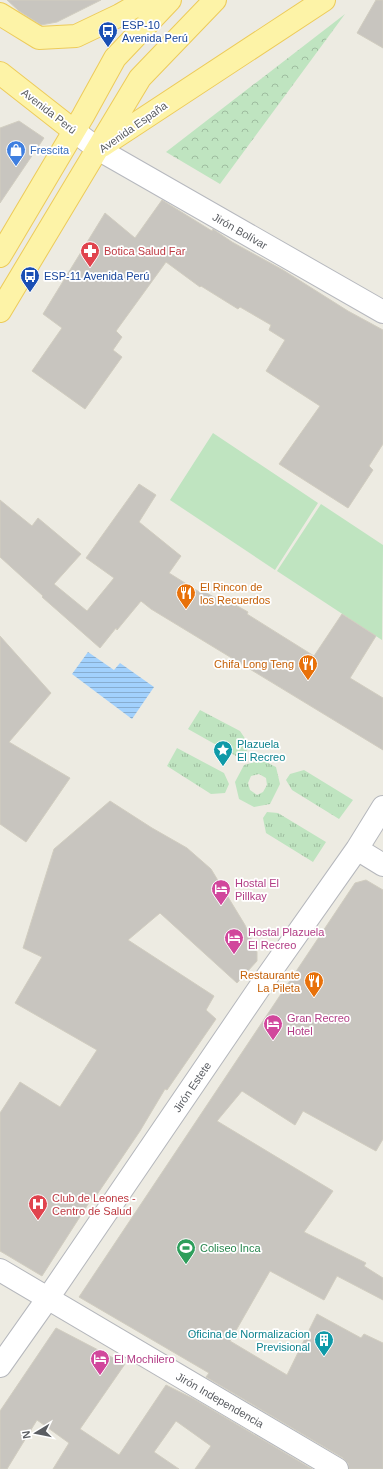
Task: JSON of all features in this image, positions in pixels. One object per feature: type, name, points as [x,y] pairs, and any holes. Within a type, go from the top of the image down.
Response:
[{"type":"main road","points":[[0,14],[39,38],[76,36],[120,15],[146,0]]},
{"type":"main road","points":[[0,256],[74,131],[115,58],[170,0]]},
{"type":"main road","points":[[98,149],[140,78],[215,0]]},
{"type":"main road","name":"Avenida España","points":[[0,311],[98,149],[324,0]]},
{"type":"main road","name":"Avenida Perú","points":[[0,73],[74,131]]},
{"type":"street","name":"Avenida Perú","points":[[74,131],[98,149]]},
{"type":"street","name":"Jirón Bolívar","points":[[98,149],[383,312]]},
{"type":"street","name":"Jirón Estete","points":[[0,1366],[264,981],[357,849],[383,807]]},
{"type":"street","points":[[357,849],[383,865]]},
{"type":"street","name":"Jirón Independencia","points":[[0,1270],[337,1469]]},
{"type":"green space","points":[[345,14],[220,184],[166,152]]},
{"type":"green space","points":[[213,433],[318,503],[275,570],[170,500]]},
{"type":"green space","points":[[321,504],[383,545],[382,640],[277,571]]},
{"type":"green space","points":[[200,710],[240,731],[250,746],[245,754],[236,756],[188,729]]},
{"type":"green space","points":[[177,748],[224,773],[229,784],[225,793],[211,794],[167,766]]},
{"type":"green space","points":[[262,760],[276,767],[280,784],[270,804],[254,807],[239,799],[235,782],[244,765]],"holes":[[[259,774],[266,778],[267,785],[263,792],[257,795],[250,790],[248,783],[251,776]]]},
{"type":"green space","points":[[304,770],[353,800],[339,819],[292,790],[286,780],[290,774]]},
{"type":"green space","points":[[267,812],[278,813],[326,842],[313,862],[266,833],[263,818]]},
{"type":"water","points":[[88,652],[114,670],[120,663],[154,687],[132,719],[72,674]]},
{"type":"building","points":[[7,0],[101,0],[57,22],[41,25],[19,11]]},
{"type":"building","points":[[376,0],[383,0],[383,48],[357,33]]},
{"type":"building","points":[[19,121],[44,138],[0,203],[0,128]]},
{"type":"building","points":[[162,200],[212,231],[213,229],[232,242],[283,270],[348,311],[383,330],[383,444],[369,466],[373,470],[348,508],[279,464],[320,406],[266,371],[285,340],[269,330],[271,325],[240,307],[238,309],[201,286],[200,287],[166,262],[116,331],[122,337],[113,350],[122,357],[85,409],[32,371],[62,328],[43,314],[105,213],[135,238]]},
{"type":"building","points":[[139,484],[156,495],[139,522],[181,556],[169,573],[201,593],[203,591],[223,602],[225,599],[248,612],[247,614],[314,656],[342,614],[376,636],[350,678],[383,698],[383,750],[151,609],[141,601],[100,648],[42,597],[43,596],[0,557],[0,500],[32,526],[38,518],[81,554],[54,584],[87,611],[114,578],[86,558]]},
{"type":"building","points":[[0,636],[51,693],[9,742],[70,778],[26,842],[0,824]]},
{"type":"building","points":[[110,801],[187,848],[211,869],[245,925],[257,952],[257,961],[237,983],[160,913],[128,940],[214,996],[206,1010],[216,1019],[167,1090],[165,1089],[140,1131],[94,1199],[92,1198],[42,1276],[0,1251],[0,1113],[20,1082],[60,1107],[97,1050],[15,1003],[42,957],[23,948],[54,849]]},
{"type":"building","points":[[366,880],[383,890],[383,1139],[376,1151],[303,1111],[295,1125],[242,1091],[217,1121],[333,1191],[304,1232],[366,1263],[364,1266],[383,1278],[383,1300],[337,1276],[324,1300],[270,1271],[230,1341],[287,1375],[317,1314],[361,1338],[364,1334],[383,1343],[383,1469],[349,1469],[348,1463],[343,1458],[206,1377],[209,1373],[79,1297],[355,883]]},
{"type":"building","points":[[56,1328],[125,1364],[80,1429],[119,1455],[166,1385],[194,1399],[312,1469],[195,1469],[211,1446],[176,1421],[154,1452],[179,1469],[53,1469],[69,1443],[37,1420],[7,1469],[0,1469],[0,1411]]},
{"type":"place","name":"ESP-10 Avenida Perú","points":[[108,48]]},
{"type":"place","name":"Frescita","points":[[16,167]]},
{"type":"place","name":"Botica Salud Far","points":[[90,268]]},
{"type":"place","name":"ESP-11 Avenida Perú","points":[[30,293]]},
{"type":"place","name":"El Rincon de los Recuerdos","points":[[186,610]]},
{"type":"place","name":"Chifa Long Teng","points":[[308,681]]},
{"type":"place","name":"Plazuela El Recreo","points":[[223,767]]},
{"type":"place","name":"Hostal El Pillkay","points":[[221,906]]},
{"type":"place","name":"Hostal Plazuela El Recreo","points":[[234,955]]},
{"type":"place","name":"Restaurante La Pileta","points":[[314,998]]},
{"type":"place","name":"Gran Recreo Hotel","points":[[273,1041]]},
{"type":"place","name":"Club de Leones - Centro de Salud","points":[[38,1221]]},
{"type":"place","name":"Coliseo Inca","points":[[186,1265]]},
{"type":"place","name":"Oficina de Normalizacion Previsional","points":[[324,1357]]},
{"type":"place","name":"El Mochilero","points":[[100,1376]]}]
